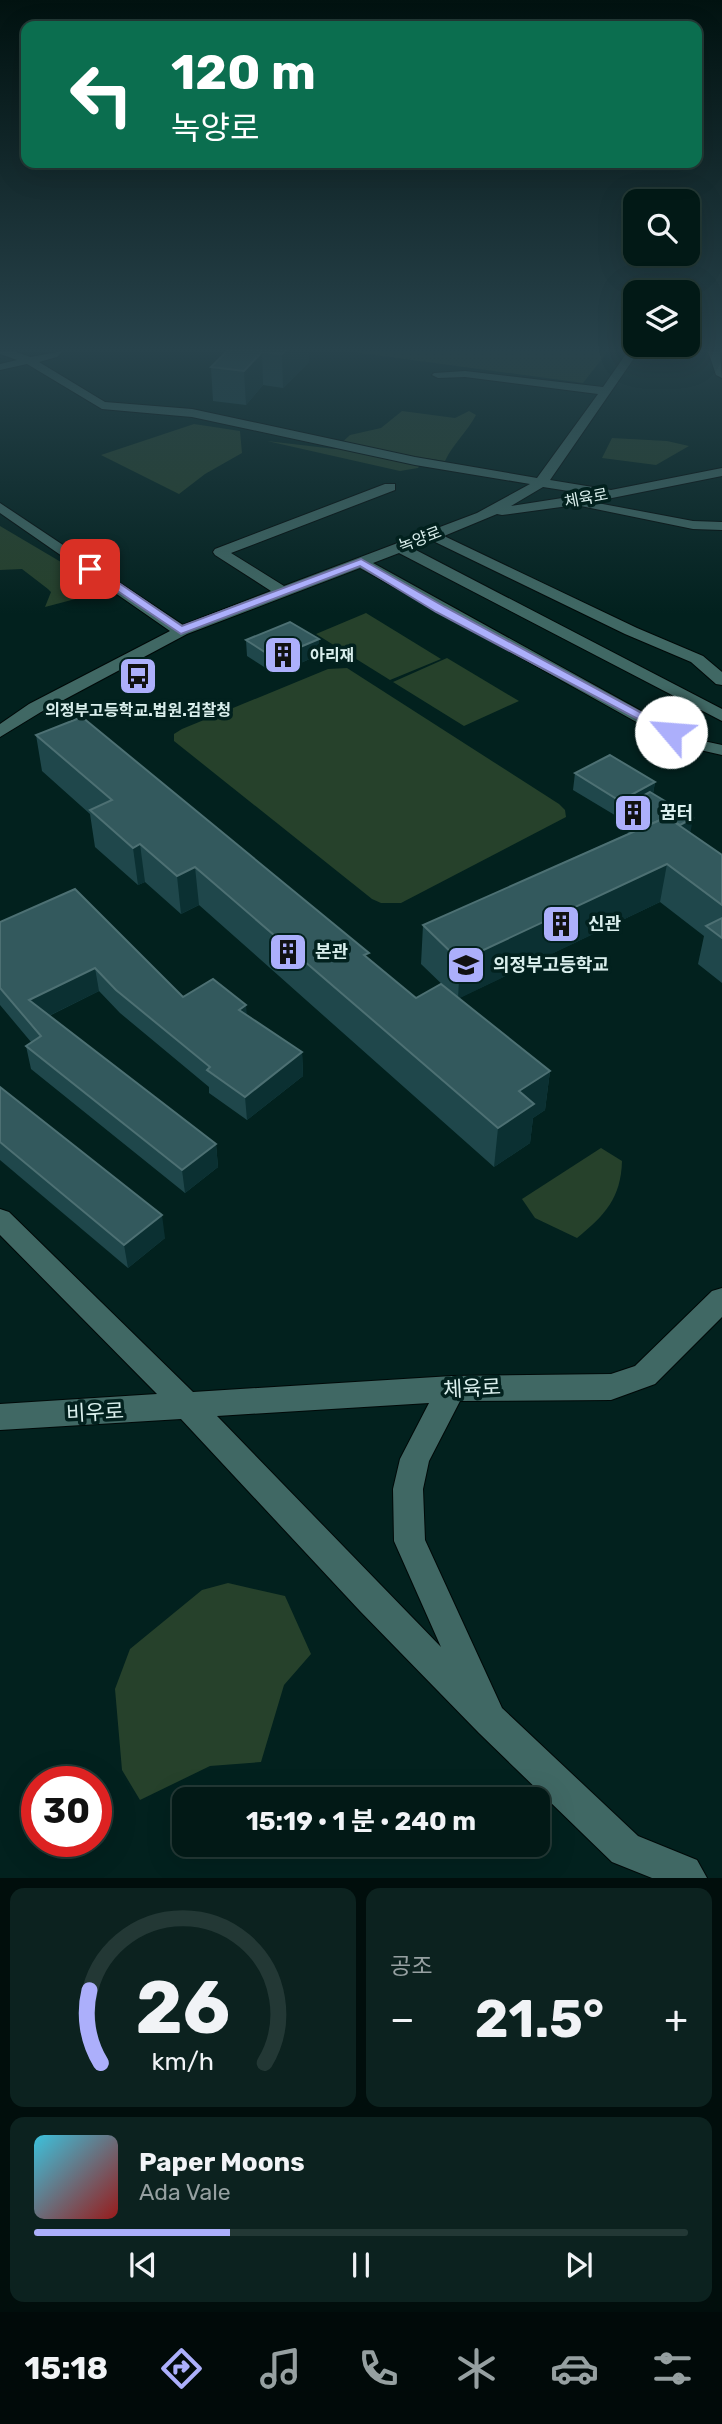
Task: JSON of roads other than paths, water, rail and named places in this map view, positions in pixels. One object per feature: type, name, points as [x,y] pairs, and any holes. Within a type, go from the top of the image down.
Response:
[{"type":"street","points":[[311,439],[415,461],[611,494]]},
{"type":"street","name":"녹양로","points":[[0,732],[35,708],[181,631],[490,513],[540,482],[571,439]]},
{"type":"street","name":"체육로","points":[[490,513],[570,502],[722,472]]},
{"type":"street","points":[[282,592],[220,552],[390,487]]},
{"type":"street","points":[[570,502],[693,525],[722,526]]},
{"type":"street","points":[[0,507],[181,631]]},
{"type":"street","points":[[431,535],[631,631],[697,659],[722,680]]},
{"type":"street","points":[[399,547],[722,716]]},
{"type":"street","points":[[361,562],[440,610],[660,726],[691,742],[722,750]]},
{"type":"street","points":[[0,1219],[189,1407],[371,1600],[491,1721],[625,1849],[684,1873],[689,1878]]},
{"type":"street","name":"체육로","points":[[189,1407],[452,1389],[611,1387],[645,1375],[722,1299]]},
{"type":"street","points":[[452,1389],[415,1459],[408,1489],[410,1541],[491,1721]]},
{"type":"street","name":"비우로","points":[[0,1417],[189,1407]]},
{"type":"place","name":"아리재","points":[[283,655]]},
{"type":"place","name":"의정부고등학교.법원.검찰청","points":[[138,676]]},
{"type":"place","name":"꿈터","points":[[633,813]]},
{"type":"place","name":"신관","points":[[561,924]]},
{"type":"place","name":"본관","points":[[288,952]]},
{"type":"place","name":"의정부고등학교","points":[[466,965]]}]
